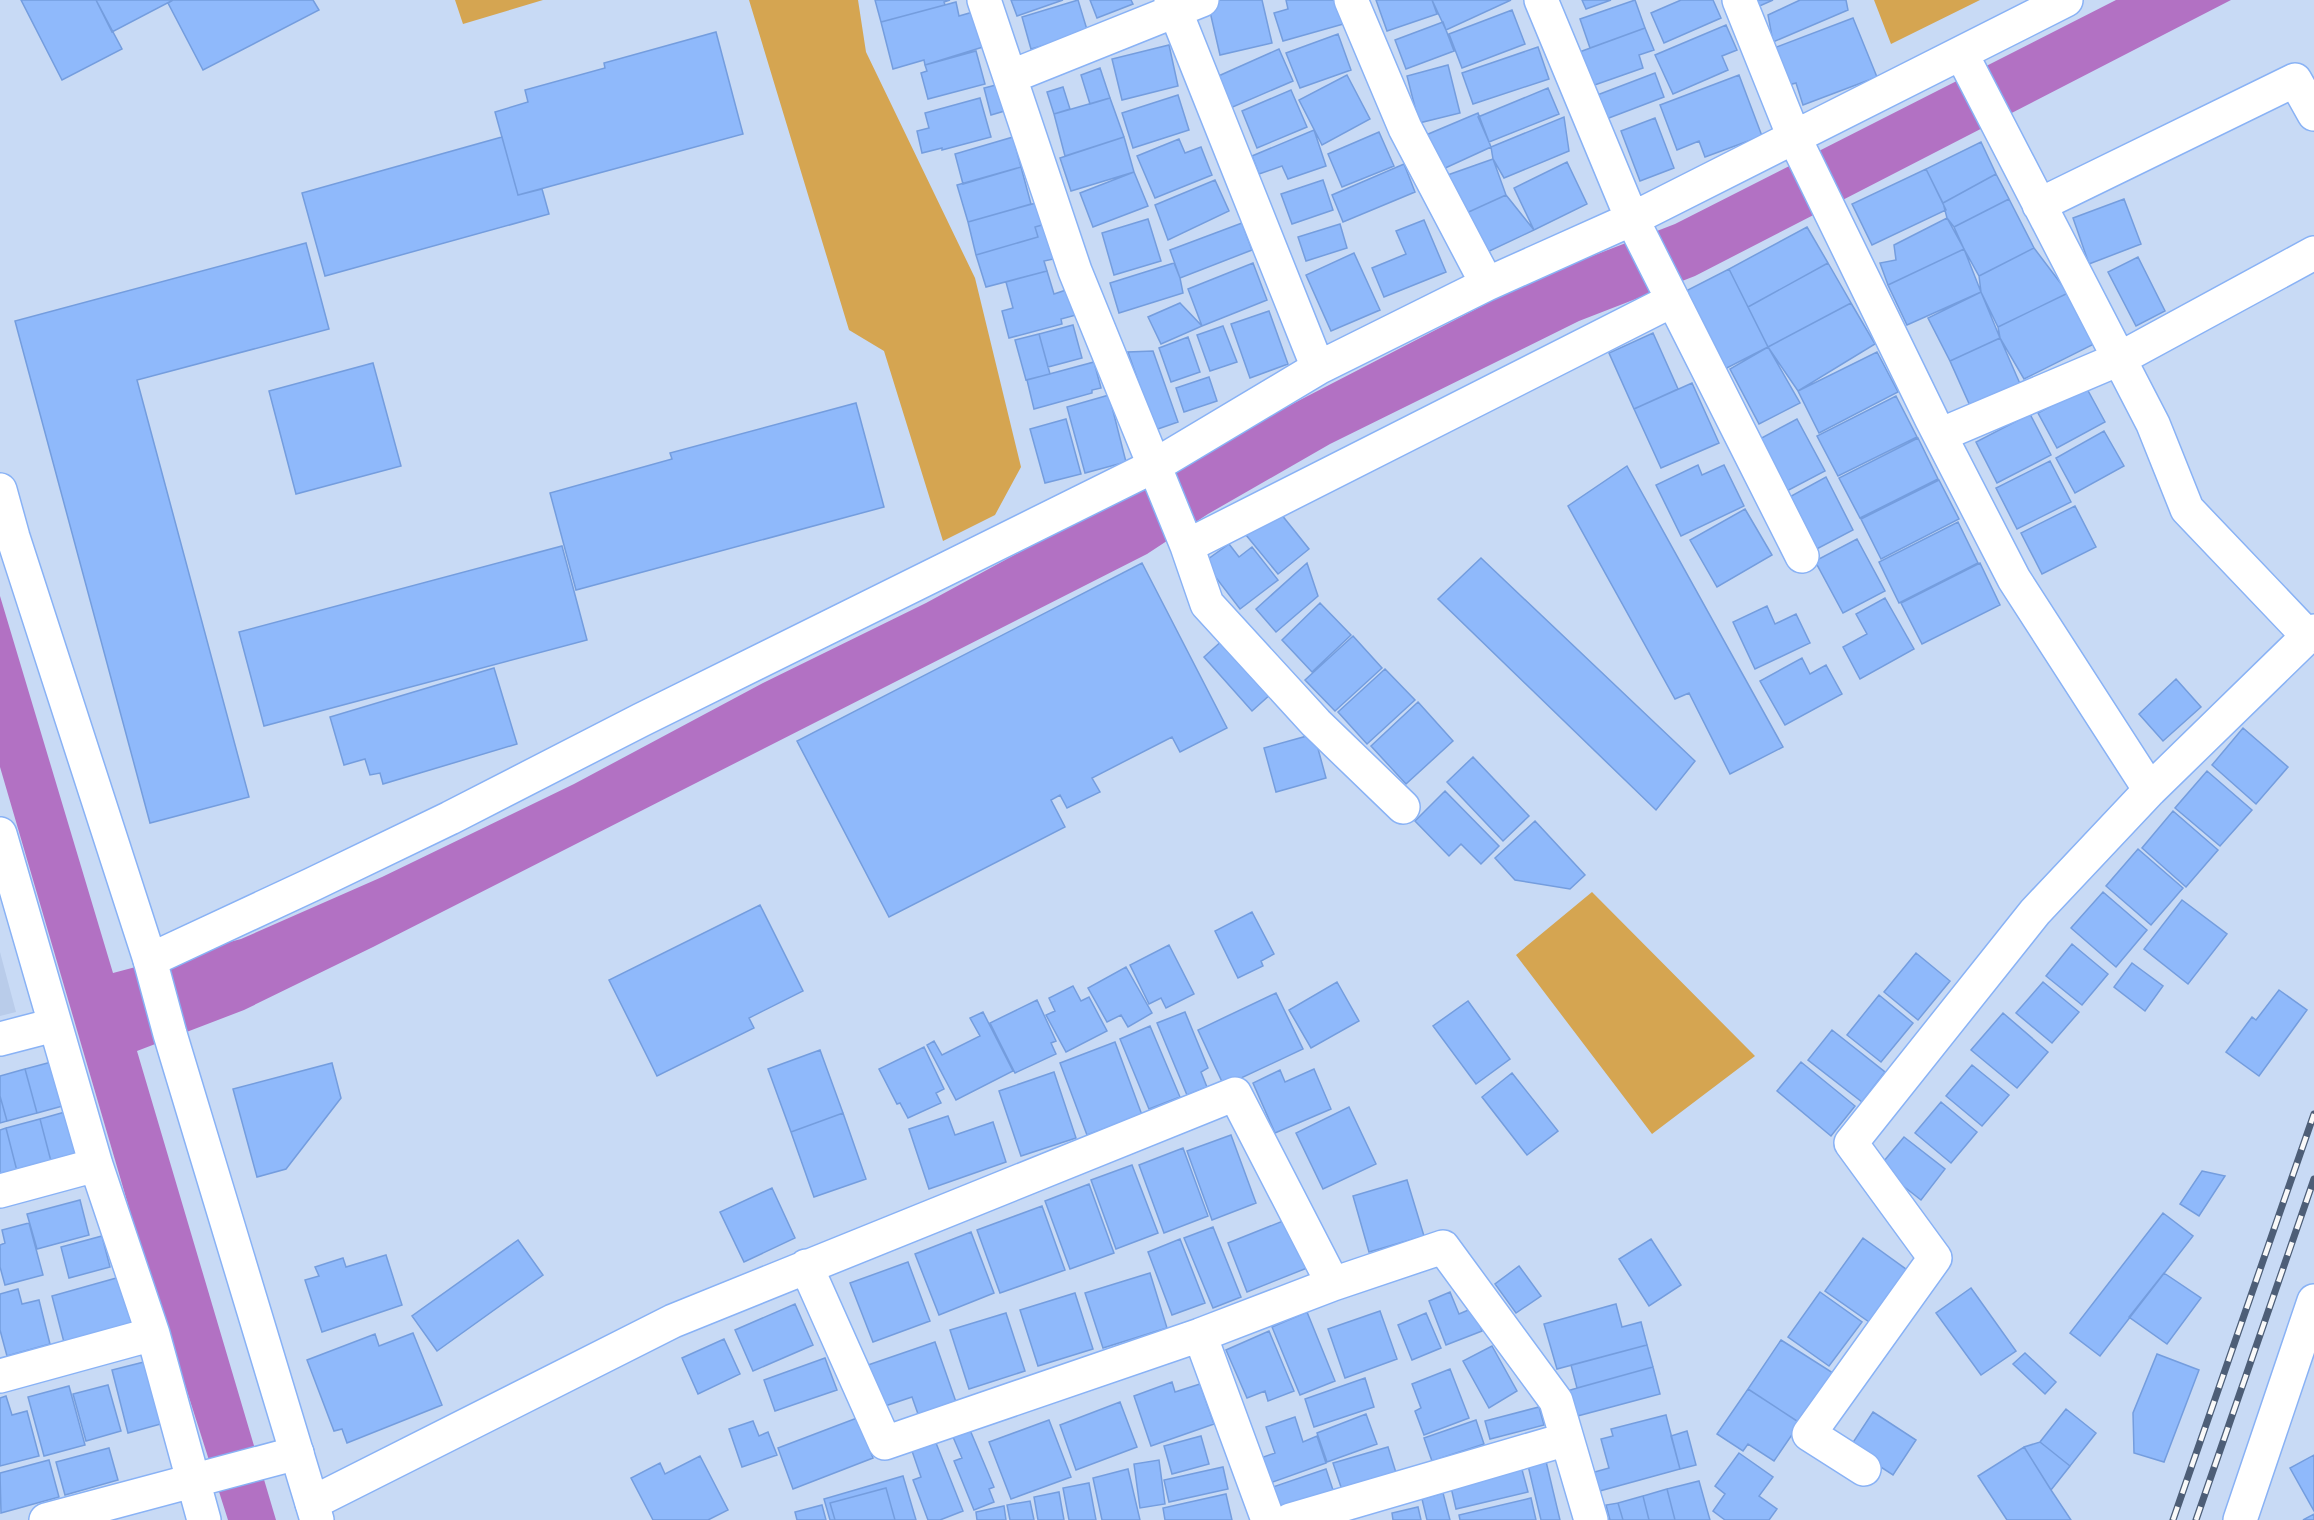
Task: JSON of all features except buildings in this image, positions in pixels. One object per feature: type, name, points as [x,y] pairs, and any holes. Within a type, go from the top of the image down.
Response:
[{"type":"street","points":[[984,0],[1075,272],[1187,546],[1207,604],[1316,723],[1403,807]]},
{"type":"street","points":[[1351,0],[1405,128],[1487,284]]},
{"type":"street","points":[[1541,0],[1632,219],[1802,556]]},
{"type":"street","points":[[1739,0],[1794,137],[1940,435],[2014,579],[2150,790]]},
{"type":"street","points":[[150,960],[407,838],[1154,466],[1318,368],[1487,284],[1632,219],[2066,0]]},
{"type":"street","points":[[1010,77],[1183,4],[1318,368]]},
{"type":"street","points":[[1864,1469],[1809,1434],[1935,1258],[1851,1143],[2035,912],[2150,790],[2311,634],[2187,510],[2153,424],[1960,53]]},
{"type":"street","points":[[2039,205],[2295,80],[2314,114]]},
{"type":"street","points":[[1940,435],[2119,359],[2314,253]]},
{"type":"street","points":[[1187,546],[1673,300]]},
{"type":"street","points":[[0,490],[13,537],[150,960],[170,1034],[315,1511],[673,1321],[1235,1094],[1333,1284]]},
{"type":"street","points":[[0,834],[96,1165],[199,1479],[204,1520]]},
{"type":"street","points":[[0,1039],[54,1025]]},
{"type":"street","points":[[0,1191],[96,1165]]},
{"type":"street","points":[[806,1266],[885,1443],[1200,1335],[1333,1284],[1443,1247],[1557,1401],[1591,1520]]},
{"type":"street","points":[[2240,1520],[2314,1301]]},
{"type":"street","points":[[0,1376],[153,1334]]},
{"type":"street","points":[[1200,1335],[1268,1520]]},
{"type":"street","points":[[1290,1520],[1568,1439]]},
{"type":"street","points":[[46,1520],[297,1453]]},
{"type":"shaded area","points":[[455,0],[543,0],[463,24]]},
{"type":"shaded area","points":[[749,0],[858,0],[866,52],[975,278],[1021,467],[995,515],[943,541],[884,351],[849,330]]},
{"type":"shaded area","points":[[1874,0],[1980,0],[1891,44]]},
{"type":"shaded area","points":[[2116,0],[2231,0],[1695,276],[1579,321],[1330,444],[1208,514],[1147,554],[373,947],[244,1010],[137,1051],[276,1520],[228,1520],[132,1218],[0,767],[0,596],[113,973],[241,939],[382,877],[574,784],[763,683],[926,603],[1300,400],[1538,277],[1675,224]]},
{"type":"shaded area","points":[[1592,892],[1755,1056],[1652,1134],[1516,955]]},
{"type":"shaded area","points":[[0,952],[16,1012],[0,1016]]},
{"type":"railway","points":[[2173,1520],[2314,1114]]},
{"type":"railway","points":[[2196,1520],[2314,1179]]}]
